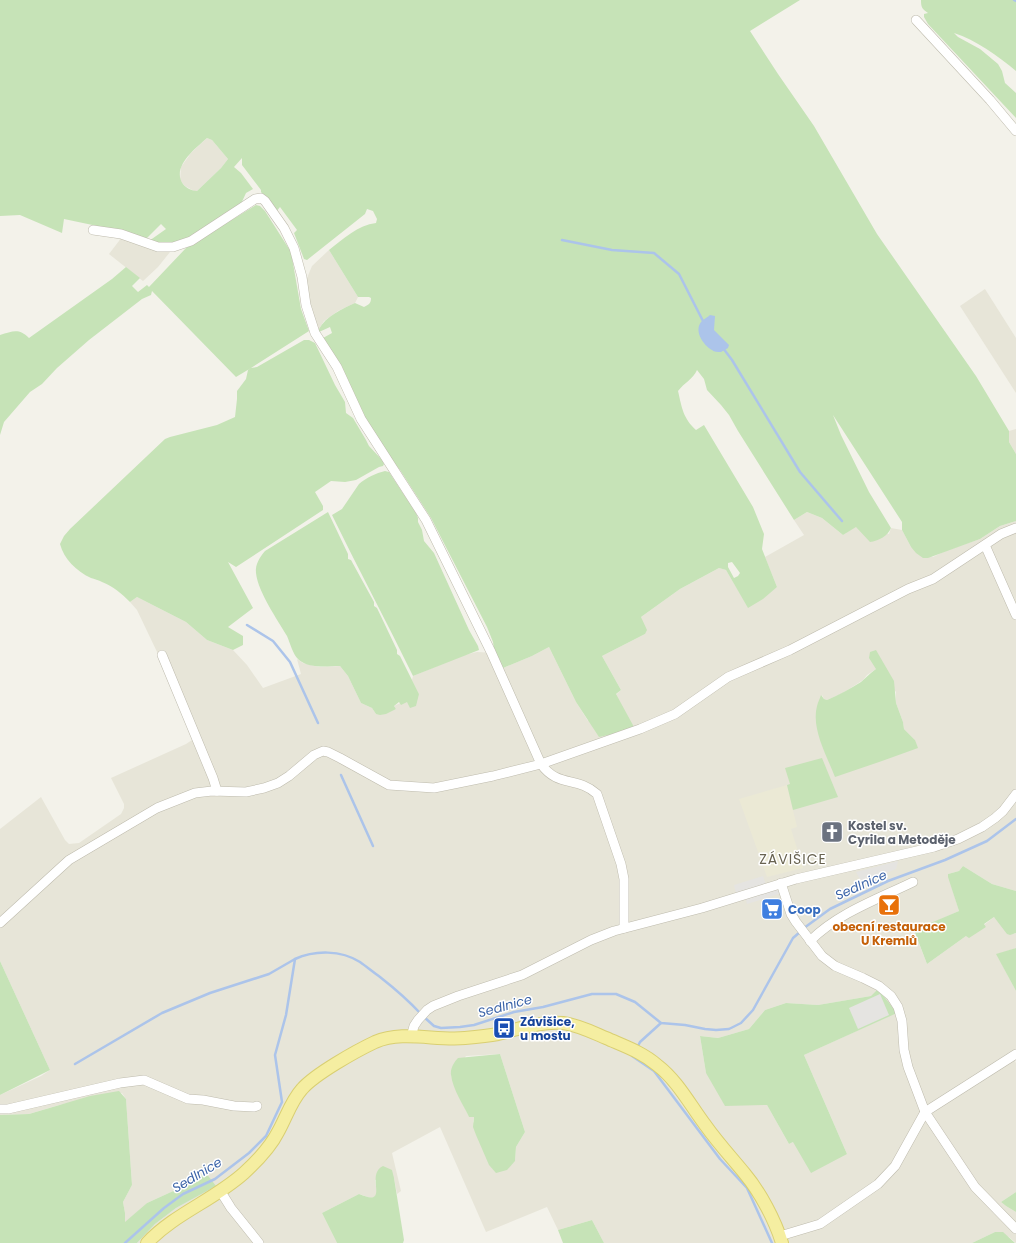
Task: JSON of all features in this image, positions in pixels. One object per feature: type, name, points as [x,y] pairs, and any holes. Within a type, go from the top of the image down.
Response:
[{"type":"main road","points":[[147,1243],[172,1222],[220,1192],[243,1173],[267,1149],[296,1098],[308,1083],[334,1065],[375,1042],[393,1037],[463,1039],[498,1034],[543,1024],[563,1023],[582,1028],[635,1051],[652,1060],[662,1069],[684,1094],[716,1140],[756,1188],[781,1239]]},
{"type":"street","points":[[916,20],[990,100],[1016,131]]},
{"type":"street","points":[[93,230],[121,234],[158,247],[173,247],[191,241],[255,199],[261,198],[265,201],[284,228],[294,248],[302,277],[306,305],[315,333],[337,368],[361,419],[426,520],[494,659],[541,764],[546,771],[554,777],[562,781],[577,783],[590,788],[597,794],[621,864],[624,879],[624,928]]},
{"type":"street","points":[[0,923],[69,860],[157,808],[196,793],[217,791],[246,792],[264,788],[278,783],[289,776],[314,755],[322,751],[328,752],[340,758],[389,785],[434,788],[541,764],[640,729],[675,714],[728,677],[790,650],[908,589],[933,579],[1001,534],[1016,528]]},
{"type":"street","points":[[985,545],[1016,615]]},
{"type":"street","points":[[162,655],[217,791]]},
{"type":"street","points":[[411,1037],[415,1024],[427,1010],[438,1003],[522,975],[579,945],[624,928],[702,908],[781,883],[934,847],[958,839],[982,827],[995,818],[1003,811],[1016,794]]},
{"type":"street","points":[[808,939],[846,914],[913,882]]},
{"type":"street","points":[[781,883],[791,914],[822,956],[836,966],[879,986],[891,996],[898,1007],[902,1022],[904,1050],[908,1067],[925,1112],[975,1187],[1016,1229]]},
{"type":"street","points":[[781,1239],[820,1224],[878,1184],[895,1166],[925,1112],[1016,1054]]},
{"type":"street","points":[[0,1109],[8,1110],[120,1083],[144,1080],[188,1099],[203,1100],[234,1106],[257,1106]]},
{"type":"street","points":[[220,1192],[259,1243]]},
{"type":"shaded area","points":[[207,138],[212,140],[228,159],[221,168],[197,191],[194,191],[185,186],[180,180],[181,167],[191,153]]},
{"type":"shaded area","points":[[121,237],[160,251],[170,252],[158,267],[143,281],[109,254]]},
{"type":"shaded area","points":[[329,250],[358,297],[355,303],[338,311],[324,321],[319,329],[315,326],[305,283],[312,266]]},
{"type":"shaded area","points":[[985,289],[1016,338],[1016,393],[960,306]]},
{"type":"shaded area","points":[[1016,429],[1016,454],[1009,442],[1009,431]]},
{"type":"shaded area","points":[[807,512],[822,518],[843,535],[856,526],[889,534],[891,528],[902,530],[911,547],[933,557],[945,551],[980,539],[1000,526],[1016,521],[1016,891],[992,884],[963,866],[959,871],[948,874],[959,911],[914,931],[927,964],[966,936],[986,927],[984,925],[994,917],[1014,934],[1016,933],[1016,948],[997,955],[1016,991],[1016,1057],[1014,1059],[1016,1063],[1016,1192],[1001,1202],[1016,1212],[1016,1243],[1009,1237],[995,1232],[972,1243],[604,1243],[592,1220],[558,1230],[547,1207],[486,1232],[440,1127],[392,1153],[401,1191],[397,1194],[394,1178],[375,1180],[376,1196],[371,1198],[359,1194],[322,1213],[337,1243],[137,1243],[155,1224],[176,1208],[215,1186],[206,1173],[182,1187],[147,1203],[125,1223],[123,1202],[132,1185],[126,1099],[122,1093],[59,1105],[29,1114],[0,1115],[0,1095],[41,1076],[50,1070],[0,961],[0,829],[41,797],[65,840],[69,844],[79,843],[121,814],[124,808],[124,804],[111,778],[192,740],[192,736],[158,654],[137,610],[130,602],[137,597],[186,622],[207,640],[233,650],[247,665],[263,688],[301,674],[297,659],[303,663],[319,667],[340,666],[348,676],[361,703],[372,708],[376,714],[396,709],[394,706],[419,694],[412,680],[413,676],[464,655],[477,652],[496,653],[503,668],[549,647],[576,702],[588,721],[621,690],[602,656],[645,634],[641,617],[680,589],[719,568],[726,570],[748,607],[777,587],[765,557],[804,535],[794,520]],"holes":[[[876,669],[896,692],[896,703],[904,729],[915,740],[817,707],[822,695],[824,699],[827,700],[843,693],[863,680],[867,675]],[[871,996],[896,1013],[804,1055],[847,1154],[793,1142],[789,1144],[767,1105],[706,1073],[700,1036],[718,1038],[749,1029],[765,1010],[786,1003],[818,1005]],[[500,1054],[525,1132],[516,1147],[515,1161],[473,1122],[474,1117],[469,1117],[451,1075],[466,1056]]]},
{"type":"shaded area","points":[[787,785],[797,827],[791,829],[803,868],[767,877],[739,799]]},
{"type":"shaded area","points":[[898,861],[896,869],[862,883],[856,872]]},
{"type":"shaded area","points":[[763,876],[767,888],[776,885],[779,894],[747,904],[745,895],[737,897],[734,885]]},
{"type":"shaded area","points":[[880,994],[889,1015],[858,1029],[849,1008]]},
{"type":"green space","points":[[0,0],[800,0],[750,31],[814,126],[877,234],[976,376],[1009,431],[1009,442],[1016,454],[1016,521],[1000,526],[980,539],[928,558],[923,558],[911,547],[902,530],[902,522],[833,415],[841,435],[869,492],[891,528],[890,531],[882,538],[870,542],[856,527],[843,535],[822,518],[807,512],[794,520],[729,415],[707,390],[704,379],[697,370],[678,391],[684,412],[688,421],[696,430],[704,425],[753,507],[764,534],[762,549],[777,587],[763,599],[748,608],[726,570],[719,568],[680,589],[641,617],[647,630],[645,634],[602,656],[621,690],[616,694],[634,727],[599,737],[576,702],[549,647],[503,668],[494,649],[487,627],[431,518],[400,470],[384,451],[370,429],[323,338],[332,333],[330,327],[319,332],[322,324],[335,313],[355,303],[364,307],[370,303],[371,298],[369,297],[358,297],[329,250],[345,237],[357,230],[369,224],[376,223],[377,219],[373,211],[367,209],[365,214],[307,260],[304,259],[294,233],[297,230],[280,207],[276,212],[242,165],[242,158],[234,167],[241,173],[253,189],[246,193],[240,206],[178,245],[149,241],[166,229],[161,224],[145,240],[121,231],[64,219],[62,233],[20,215],[0,216]],"holes":[[[207,138],[212,140],[228,159],[221,168],[197,191],[187,188],[183,184],[180,178],[180,171],[186,158]],[[732,562],[740,573],[734,578],[728,567],[728,563]]]},
{"type":"green space","points":[[921,0],[1016,0],[1016,71],[986,49],[954,33],[958,37],[980,49],[998,64],[1002,71],[1005,83],[1016,93],[1016,118],[928,24],[924,14],[928,13],[922,8]]},
{"type":"green space","points":[[256,205],[260,206],[265,211],[291,252],[301,309],[309,331],[236,377],[152,291],[151,295],[142,299],[89,340],[57,368],[42,384],[30,392],[4,422],[0,435],[0,335],[16,331],[29,338],[112,279],[126,267],[140,278],[132,286],[138,292],[147,285],[149,287],[186,248]]},
{"type":"green space","points":[[304,340],[309,340],[315,343],[335,385],[345,402],[346,413],[353,418],[369,446],[384,464],[383,466],[356,480],[345,482],[331,481],[315,492],[323,506],[323,510],[236,567],[228,562],[253,608],[228,627],[243,636],[243,645],[233,650],[207,640],[186,622],[137,597],[130,602],[121,593],[110,586],[91,578],[71,564],[64,555],[60,544],[70,529],[165,439],[217,425],[235,417],[237,391],[246,379],[248,370],[257,367]]},
{"type":"green space","points":[[385,471],[389,472],[416,513],[424,541],[434,553],[479,650],[413,676],[332,515],[342,509],[359,484],[371,476]]},
{"type":"green space","points":[[328,512],[348,554],[348,559],[351,560],[374,602],[374,606],[377,608],[397,650],[397,654],[400,656],[419,694],[416,706],[410,708],[407,702],[401,705],[399,702],[394,706],[396,709],[386,714],[376,714],[372,708],[361,703],[348,676],[340,666],[313,666],[303,663],[295,655],[287,636],[264,597],[257,580],[256,573],[258,561],[263,553]]},
{"type":"green space","points":[[876,650],[894,681],[896,703],[904,729],[915,740],[918,748],[835,777],[818,733],[816,724],[817,705],[821,695],[827,700],[836,696],[861,682],[876,669],[869,658],[870,652]]},
{"type":"green space","points":[[822,758],[838,797],[793,810],[787,785],[790,784],[785,768]]},
{"type":"green space","points":[[963,866],[992,884],[1016,891],[1016,933],[1010,935],[1007,934],[994,917],[984,924],[986,927],[969,938],[966,936],[927,964],[914,930],[959,911],[948,874],[959,871]]},
{"type":"green space","points":[[1016,948],[1016,991],[996,954]]},
{"type":"green space","points":[[0,961],[50,1070],[0,1095]]},
{"type":"green space","points":[[878,989],[897,1013],[804,1055],[847,1154],[811,1173],[793,1142],[789,1144],[767,1105],[725,1106],[706,1073],[700,1036],[718,1038],[749,1029],[765,1010],[786,1003],[818,1005],[871,996]]},
{"type":"green space","points":[[500,1054],[525,1132],[516,1147],[515,1161],[507,1170],[496,1173],[489,1165],[476,1135],[473,1127],[474,1117],[469,1117],[456,1091],[452,1081],[451,1070],[458,1058]]},
{"type":"green space","points":[[119,1091],[126,1099],[132,1185],[123,1202],[125,1222],[147,1203],[182,1187],[206,1173],[216,1186],[176,1208],[155,1224],[137,1243],[0,1243],[0,1115],[29,1114],[90,1096]]},
{"type":"green space","points":[[383,1166],[392,1170],[404,1240],[403,1243],[337,1243],[322,1213],[359,1194],[374,1197],[376,1194],[376,1176],[378,1170]]},
{"type":"green space","points":[[1016,1192],[1016,1212],[1001,1202]]},
{"type":"green space","points":[[592,1220],[604,1243],[563,1243],[558,1230]]},
{"type":"green space","points":[[995,1232],[1003,1232],[1015,1243],[972,1243]]},
{"type":"water","points":[[710,315],[715,316],[714,330],[729,345],[728,348],[721,352],[716,352],[709,348],[700,337],[698,329],[699,325]]},
{"type":"waterway","points":[[562,240],[612,250],[654,253],[679,274],[704,323]]},
{"type":"waterway","points":[[723,348],[732,360],[800,472],[842,521]]},
{"type":"waterway","points":[[247,625],[273,641],[290,662],[318,723]]},
{"type":"waterway","points":[[341,775],[373,846]]},
{"type":"waterway","name":"Sedlnice","points":[[804,928],[830,909],[888,881],[945,860],[987,841],[1016,819]]},
{"type":"waterway","name":"Sedlnice","points":[[424,1017],[434,1026],[441,1028],[460,1027],[474,1025],[514,1012],[543,1007],[592,994],[616,994],[635,1002],[661,1023],[716,1030],[729,1029],[741,1023],[753,1010],[793,938],[800,932]]},
{"type":"waterway","name":"Sedlnice","points":[[125,1243],[164,1208],[183,1194],[215,1179],[249,1153],[266,1136],[282,1102],[275,1055],[286,1015],[295,959],[319,953],[336,953],[353,958],[390,985],[421,1014]]},
{"type":"waterway","points":[[75,1064],[162,1013],[210,993],[269,974],[295,959]]},
{"type":"waterway","points":[[637,1048],[640,1042],[661,1023]]},
{"type":"waterway","points":[[633,1054],[632,1056],[654,1071],[720,1159],[747,1188],[772,1243]]},
{"type":"place","name":"Kostel sv. Cyrila a Metoděje","points":[[832,832]]},
{"type":"place","name":"obecní restaurace U Kremlů","points":[[889,905]]},
{"type":"place","name":"Coop","points":[[772,909]]},
{"type":"place","name":"Závišice, u mostu","points":[[504,1028]]},
{"type":"district","name":"ZÁVIŠICE","points":[[793,859]]}]
